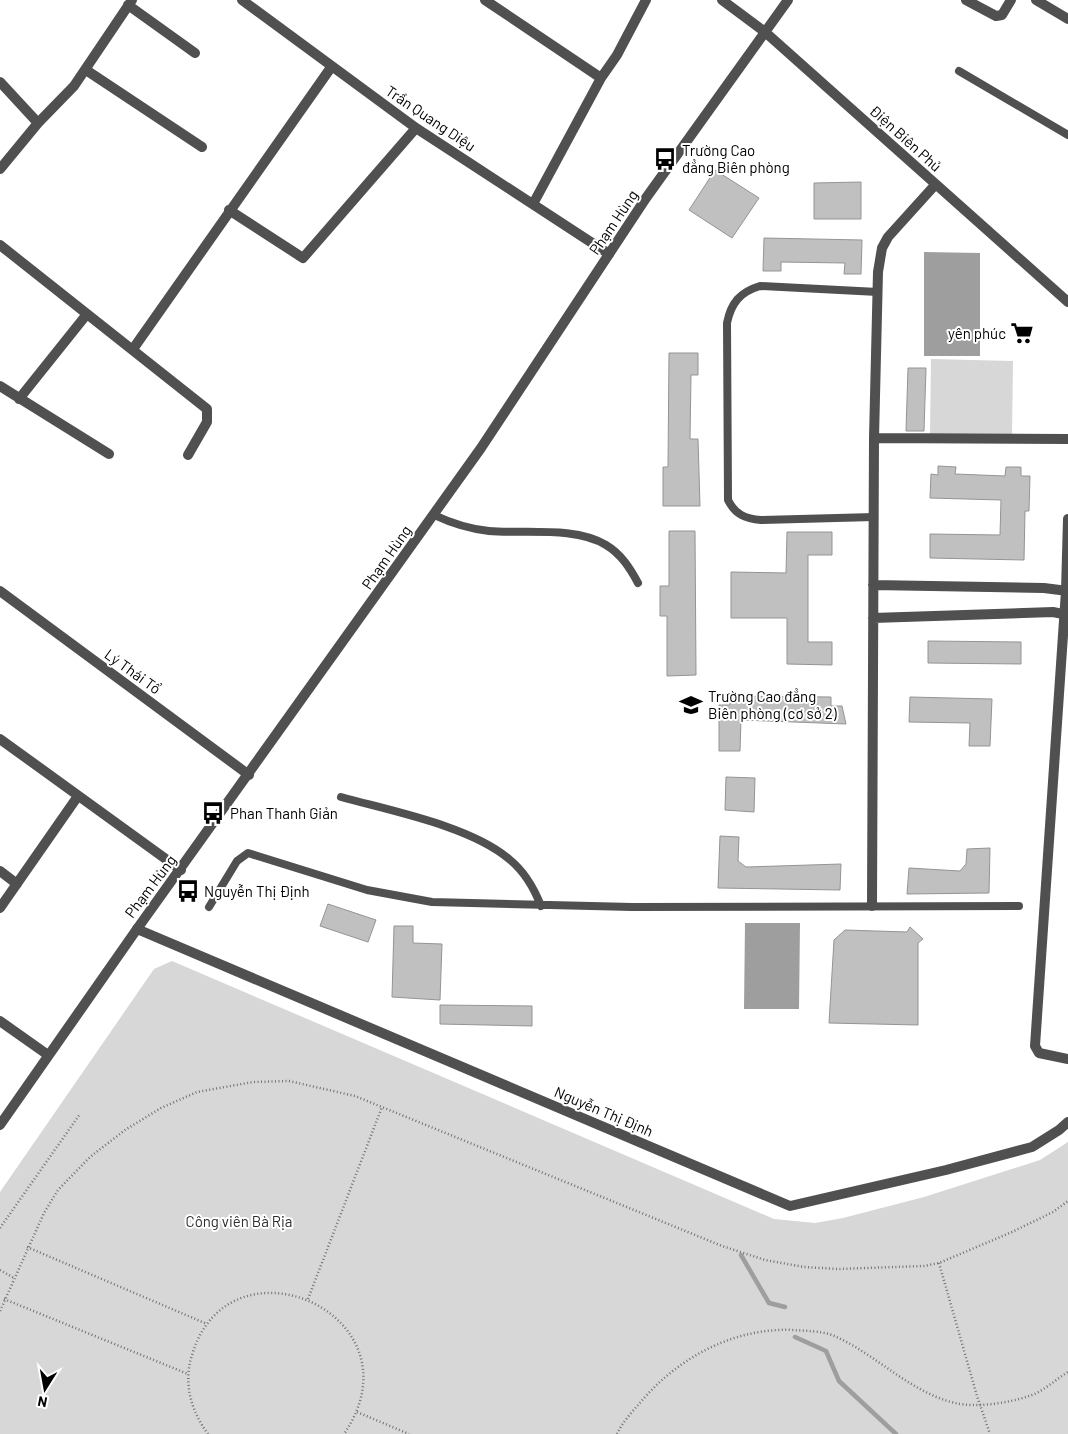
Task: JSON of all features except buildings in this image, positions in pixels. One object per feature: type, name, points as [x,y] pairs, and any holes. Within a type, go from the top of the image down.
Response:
[{"type":"street","name":"Trần Quang Diệu","points":[[242,0],[416,128],[609,254]]},
{"type":"street","points":[[485,0],[601,78]]},
{"type":"street","points":[[533,204],[601,78],[617,55],[646,0]]},
{"type":"street","name":"Điện Biên Phủ","points":[[722,0],[765,32],[1068,302]]},
{"type":"street","name":"Phạm Hùng","points":[[0,1126],[137,929],[249,776],[481,448],[646,198],[788,0]]},
{"type":"street","points":[[966,0],[996,16],[1002,15],[1011,0]]},
{"type":"street","points":[[1036,0],[1068,19]]},
{"type":"street","points":[[0,170],[38,123],[56,107],[86,70],[130,3],[195,53]]},
{"type":"street","points":[[133,350],[332,66]]},
{"type":"street","points":[[86,70],[202,147]]},
{"type":"street","points":[[0,82],[38,123]]},
{"type":"street","points":[[230,210],[303,258],[416,128]]},
{"type":"street","points":[[872,906],[874,438],[879,266],[882,248],[888,237],[935,184]]},
{"type":"street","points":[[0,245],[207,409],[207,422],[188,455]]},
{"type":"street","points":[[19,399],[87,314]]},
{"type":"street","points":[[0,386],[109,454]]},
{"type":"street","points":[[874,438],[1068,439]]},
{"type":"street","points":[[1068,519],[1066,614],[1035,1046],[1039,1053],[1068,1059]]},
{"type":"street","points":[[874,585],[1044,588],[1067,591]]},
{"type":"street","name":"Lý Thái Tổ","points":[[0,591],[249,776]]},
{"type":"street","points":[[873,618],[1066,614]]},
{"type":"street","points":[[0,739],[181,870]]},
{"type":"street","points":[[0,908],[78,796]]},
{"type":"street","points":[[0,871],[17,884]]},
{"type":"street","name":"Nguyễn Thị Định","points":[[137,929],[790,1206],[946,1170],[1032,1147],[1068,1122]]},
{"type":"street","points":[[0,1021],[48,1055]]},
{"type":"lane","points":[[960,71],[1068,135]]},
{"type":"lane","points":[[874,517],[761,520],[751,519],[733,509],[728,500],[727,323],[729,312],[740,296],[750,289],[760,286],[878,292]]},
{"type":"lane","points":[[434,515],[450,523],[489,531],[536,532],[593,539],[618,554],[629,566],[638,583]]},
{"type":"lane","points":[[341,797],[432,823],[486,843],[500,852],[518,868],[531,884],[541,906]]},
{"type":"lane","points":[[210,907],[237,861],[248,853],[367,890],[404,898],[461,904],[541,906],[1019,906]]},
{"type":"path","points":[[0,1311],[27,1247],[58,1190],[90,1158],[124,1130],[161,1108],[197,1092],[252,1082],[289,1081],[355,1096],[722,1246],[765,1260],[804,1268],[838,1269],[924,1266],[939,1263],[1012,1232],[1053,1212],[1068,1201]]},
{"type":"path","points":[[308,1299],[382,1106]]},
{"type":"path","points":[[0,1228],[80,1114]]},
{"type":"path","points":[[27,1247],[208,1324]]},
{"type":"path","points":[[939,1263],[990,1434]]},
{"type":"path","points":[[0,1270],[14,1278]]},
{"type":"path","points":[[208,1434],[195,1414],[191,1401],[188,1374],[194,1348],[208,1324],[229,1306],[254,1295],[281,1293],[308,1299],[336,1318],[356,1346],[363,1372],[363,1385],[357,1412],[344,1434]]},
{"type":"path","points":[[4,1300],[188,1374]]},
{"type":"path","points":[[617,1434],[658,1382],[688,1358],[715,1346],[769,1329],[812,1331],[830,1334],[855,1346],[917,1387],[955,1404],[981,1406],[1031,1396],[1068,1372]]},
{"type":"path","points":[[357,1412],[409,1434]]},
{"type":"green space","points":[[931,359],[1013,361],[1012,436],[930,434]]},
{"type":"green space","name":"Công viên Bà Rịa","points":[[172,961],[774,1219],[815,1223],[843,1218],[924,1197],[1040,1160],[1068,1142],[1068,1434],[0,1434],[0,1192],[154,969]]},
{"type":"shaded area","points":[[924,252],[980,253],[980,356],[924,356]]},
{"type":"shaded area","points":[[745,923],[800,923],[799,1009],[744,1009]]},
{"type":"waterway","points":[[741,1255],[769,1303],[785,1307]]},
{"type":"waterway","points":[[795,1337],[826,1351],[839,1381],[896,1434]]},
{"type":"place","name":"Trường Cao đẳng Biên phòng","points":[[665,159]]},
{"type":"place","name":"yên phúc","points":[[1022,333]]},
{"type":"place","name":"Trường Cao đẳng Biên phòng (cơ sở 2)","points":[[691,705]]},
{"type":"place","name":"Phan Thanh Giản","points":[[213,813]]},
{"type":"place","name":"Nguyễn Thị Định","points":[[188,891]]}]
